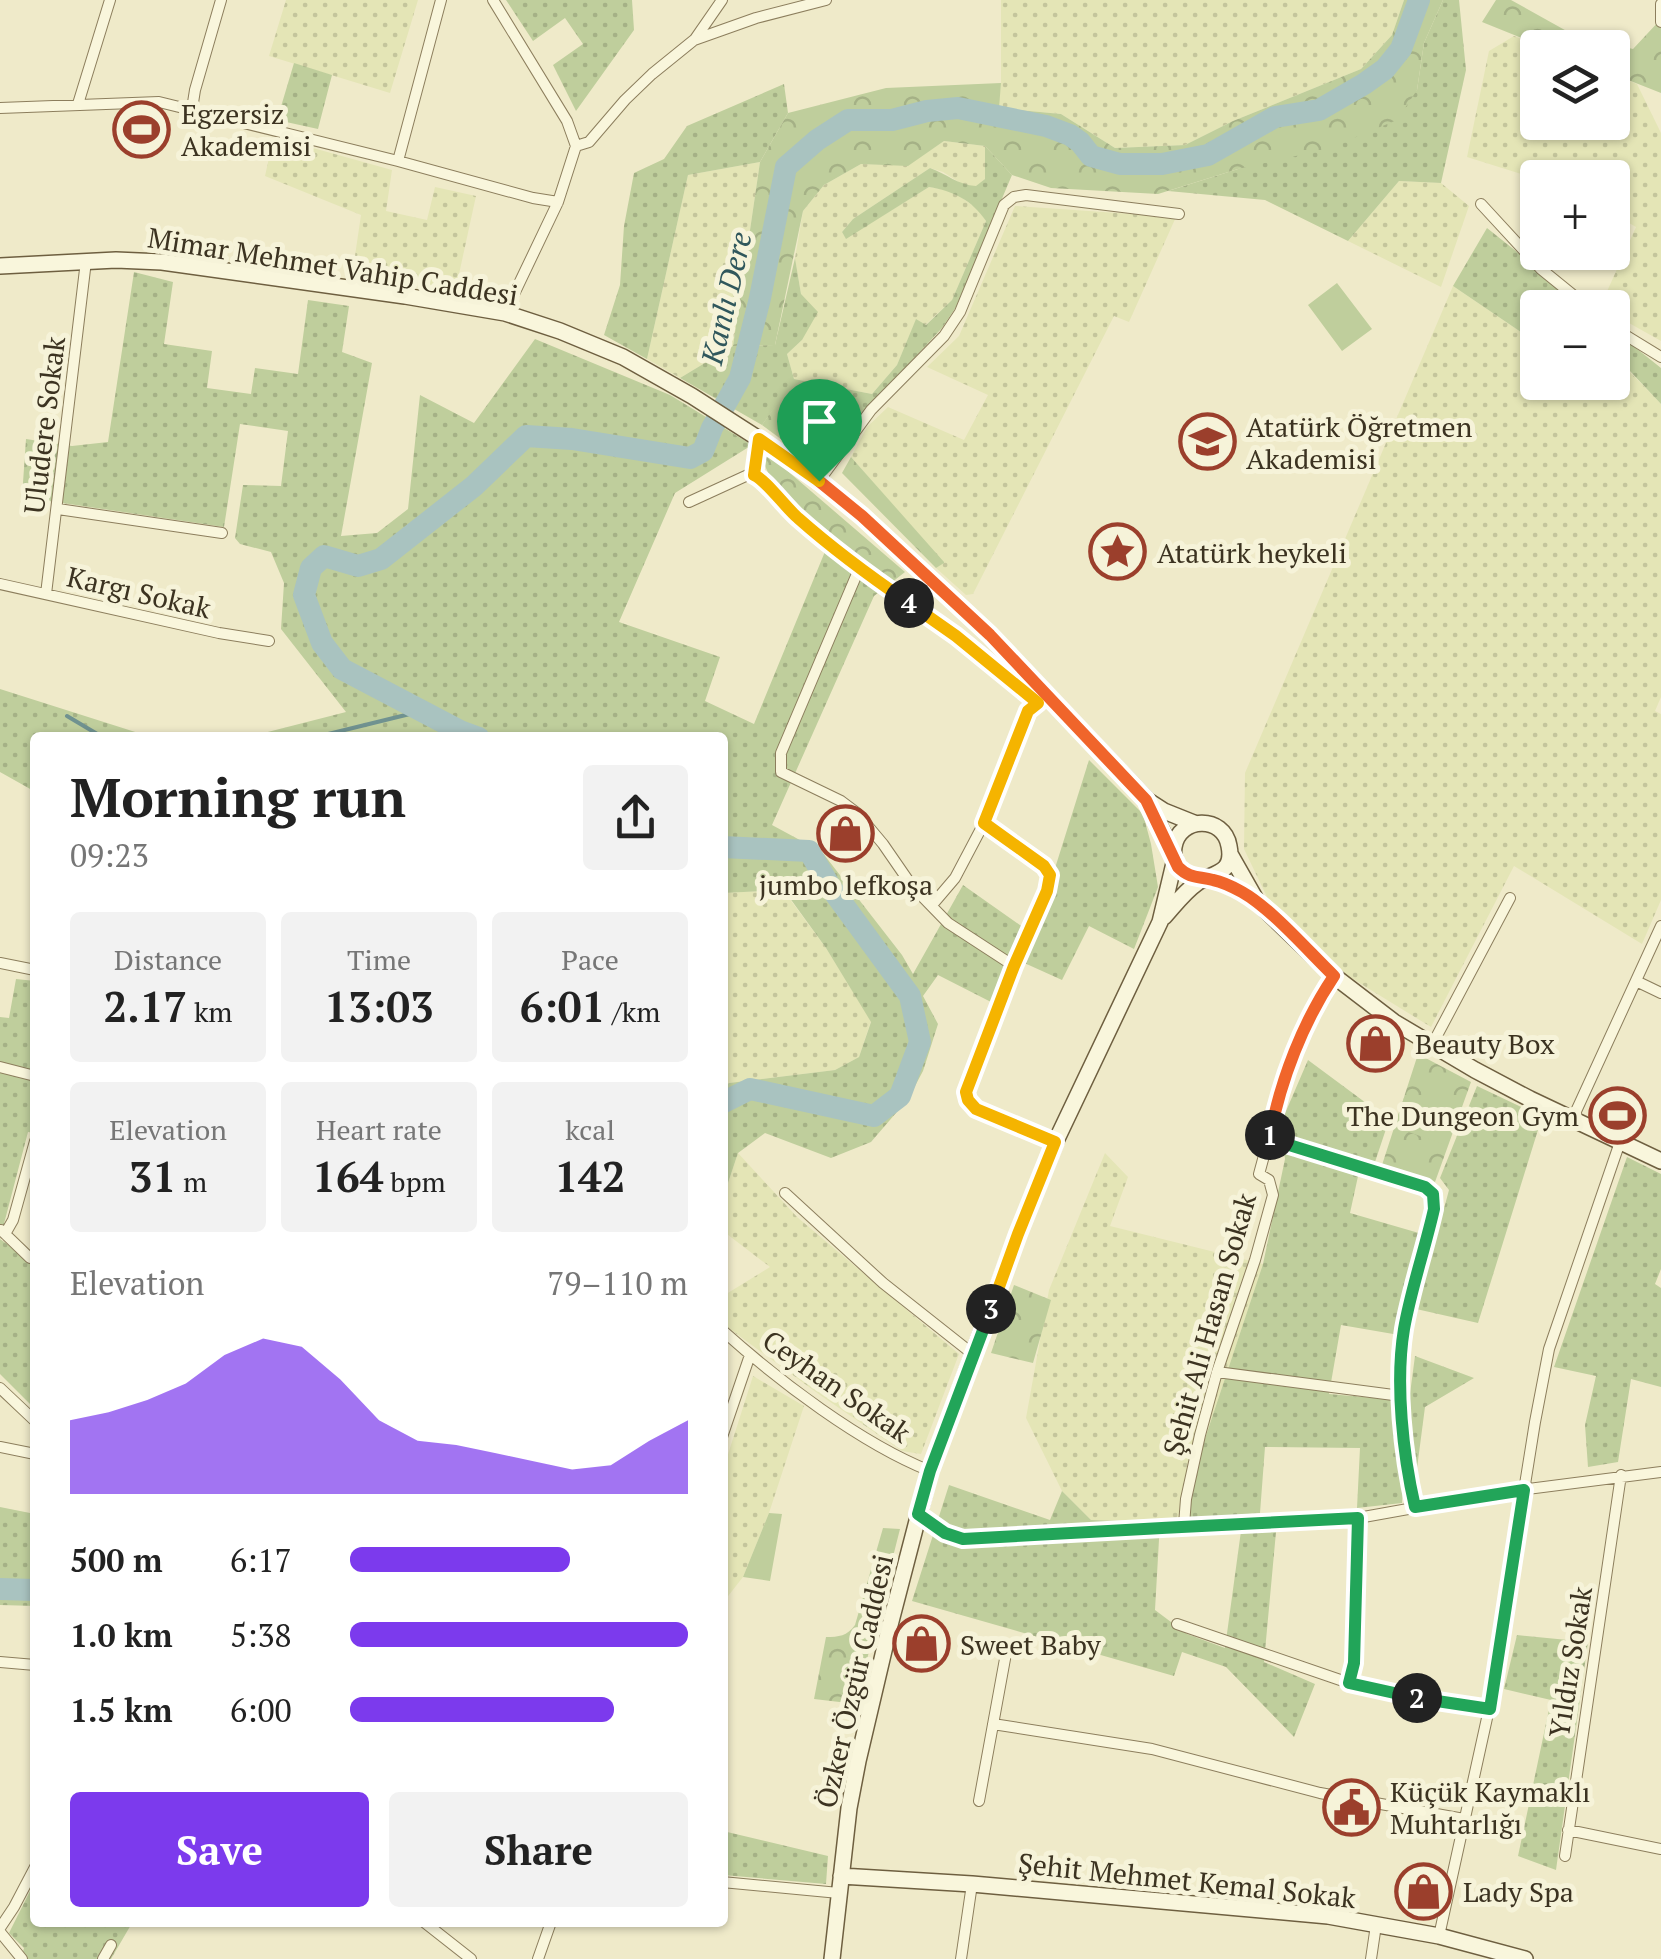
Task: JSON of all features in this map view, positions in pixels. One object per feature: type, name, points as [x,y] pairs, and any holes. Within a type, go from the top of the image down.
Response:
[{"type":"main road","name":"Mimar Mehmet Vahip Caddesi","points":[[0,266],[162,262],[405,296],[505,314],[560,331],[623,358],[759,439],[862,516],[946,593],[1043,699],[1146,800],[1194,823]]},
{"type":"main road","name":"Mimar Mehmet Vahip Caddesi","points":[[1146,800],[1174,856]]},
{"type":"main road","points":[[1256,901],[1221,830],[1212,824],[1194,823],[1178,834],[1174,856],[1184,874],[1239,890],[1256,901],[1334,976],[1394,1022],[1475,1070],[1661,1161]]},
{"type":"main road","points":[[1205,879],[1224,869],[1230,854]]},
{"type":"main road","name":"Özker Özgür Caddesi","points":[[832,1959],[858,1761],[930,1471],[1055,1142],[1160,922],[1174,856]]},
{"type":"main road","name":"Özker Özgür Caddesi","points":[[1160,922],[1205,879]]},
{"type":"main road","name":"Şehit Mehmet Kemal Sokak","points":[[839,1884],[972,1884],[1276,1910],[1438,1936],[1478,1953],[1526,1959]]},
{"type":"street","points":[[78,104],[110,0]]},
{"type":"street","points":[[192,109],[221,0]]},
{"type":"street","points":[[398,161],[442,0]]},
{"type":"street","points":[[493,0],[567,121],[576,146],[558,202],[505,314]]},
{"type":"street","points":[[576,146],[589,142],[625,100],[694,40],[722,0]]},
{"type":"street","points":[[694,40],[756,18],[826,0]]},
{"type":"street","points":[[1661,4],[1661,22]]},
{"type":"street","points":[[0,108],[159,102],[558,202]]},
{"type":"street","points":[[819,481],[871,410],[944,336],[960,312],[1004,205],[1026,195],[1179,214]]},
{"type":"street","points":[[1481,204],[1568,290]]},
{"type":"street","name":"Uludere Sokak","points":[[46,594],[86,261]]},
{"type":"street","points":[[1630,338],[1661,358]]},
{"type":"street","points":[[754,475],[759,439]]},
{"type":"street","points":[[690,502],[750,474],[761,478],[797,518],[860,569],[1043,699],[1028,711],[984,823],[955,878],[932,905]]},
{"type":"street","points":[[58,509],[222,533]]},
{"type":"street","points":[[860,569],[781,752],[781,772],[857,813],[912,886],[948,923],[1014,966]]},
{"type":"street","name":"Kargı Sokak","points":[[0,584],[270,641]]},
{"type":"street","points":[[984,823],[1044,866],[1050,875],[1047,891],[969,1080],[966,1097],[976,1109],[1055,1142]]},
{"type":"street","points":[[1432,1045],[1510,898]]},
{"type":"street","points":[[1572,1120],[1661,926]]},
{"type":"street","points":[[0,963],[30,969]]},
{"type":"street","name":"Şehit Ali Hasan Sokak","points":[[1184,1525],[1186,1498],[1217,1372],[1273,1195],[1269,1180],[1259,1174],[1274,1118],[1303,1030],[1334,976]]},
{"type":"street","points":[[1636,981],[1661,993]]},
{"type":"street","points":[[0,1066],[30,1075]]},
{"type":"street","points":[[1270,1136],[1425,1187],[1433,1194],[1434,1209],[1404,1331],[1401,1396],[1415,1507]]},
{"type":"street","points":[[1438,1936],[1490,1709],[1549,1349],[1620,1142]]},
{"type":"street","points":[[30,1160],[13,1220],[2,1231],[30,1258]]},
{"type":"street","points":[[784,1193],[883,1283],[974,1355]]},
{"type":"street","name":"Ceyhan Sokak","points":[[728,1335],[815,1404],[896,1457],[930,1471]]},
{"type":"street","points":[[728,1419],[750,1355]]},
{"type":"street","points":[[1217,1372],[1401,1396]]},
{"type":"street","points":[[0,1388],[30,1416]]},
{"type":"street","points":[[0,1447],[30,1453]]},
{"type":"street","points":[[918,1514],[945,1533],[963,1539],[1358,1518],[1661,1472]]},
{"type":"street","name":"Yıldız Sokak","points":[[1565,1856],[1622,1475]]},
{"type":"street","points":[[1349,1683],[1354,1663],[1358,1518]]},
{"type":"street","points":[[1177,1624],[1349,1683],[1395,1695],[1490,1709]]},
{"type":"street","points":[[980,1801],[1007,1648]]},
{"type":"street","points":[[0,1662],[30,1665]]},
{"type":"street","points":[[993,1724],[1152,1748],[1320,1793],[1464,1818]]},
{"type":"street","points":[[1568,1830],[1661,1849]]},
{"type":"street","points":[[22,1959],[0,1930],[30,1878]]},
{"type":"street","points":[[728,1882],[839,1884]]},
{"type":"street","points":[[961,1959],[972,1884]]},
{"type":"street","points":[[1371,1959],[1376,1925]]},
{"type":"street","points":[[430,1927],[471,1959]]},
{"type":"street","points":[[538,1959],[548,1927]]},
{"type":"street","points":[[103,1959],[111,1945]]},
{"type":"green space","points":[[286,0],[418,0],[390,93],[269,56]]},
{"type":"green space","points":[[506,0],[632,0],[634,30],[576,111],[553,65],[583,44],[565,18],[533,41]]},
{"type":"green space","points":[[1001,0],[1404,0],[1392,35],[1361,69],[1233,121],[1185,145],[1115,148],[1061,114],[998,108]]},
{"type":"green space","points":[[1404,0],[1443,0],[1424,43],[1417,90],[1397,120],[1327,149],[1238,169],[1158,194],[1051,188],[1012,175],[985,146],[944,141],[908,166],[861,164],[824,185],[803,211],[775,345],[733,346],[760,162],[788,113],[886,88],[1001,83],[999,108],[1061,114],[1115,148],[1185,145],[1233,121],[1361,69],[1392,35]]},
{"type":"green space","points":[[1443,0],[1459,0],[1466,70],[1441,183],[1399,181],[1348,241],[1265,200],[1168,191],[1238,169],[1417,90],[1424,43]]},
{"type":"green space","points":[[1496,0],[1511,0],[1565,30],[1520,30],[1520,37],[1482,22]]},
{"type":"green space","points":[[1661,19],[1661,93],[1630,81],[1630,48]]},
{"type":"green space","points":[[1514,36],[1520,38],[1520,140],[1630,140],[1630,81],[1637,84],[1661,133],[1661,341],[1630,324],[1630,290],[1608,290],[1617,270],[1630,270],[1630,240],[1636,227],[1630,224],[1630,160],[1520,160],[1520,174],[1467,157],[1489,51]]},
{"type":"green space","points":[[294,63],[332,75],[318,129],[277,120]]},
{"type":"green space","points":[[784,84],[788,113],[760,162],[688,175],[647,359],[604,335],[620,285],[624,226],[634,173],[664,159],[687,126]]},
{"type":"green space","points":[[273,140],[392,170],[386,211],[427,220],[435,187],[476,196],[456,288],[352,276],[361,215],[265,176]]},
{"type":"green space","points":[[944,141],[985,146],[985,179],[976,187],[965,186],[930,168],[853,219],[842,232],[846,238],[929,187],[952,191],[978,209],[986,221],[952,300],[925,325],[916,320],[897,365],[872,394],[794,379],[787,354],[802,340],[795,258],[803,211],[824,185],[861,164],[908,165]]},
{"type":"green space","points":[[985,146],[1012,175],[956,307],[942,328],[835,444],[777,404],[762,425],[680,378],[733,346],[775,345],[795,258],[801,294],[818,312],[802,340],[787,354],[794,379],[872,394],[897,365],[916,319],[926,325],[952,300],[986,221],[961,198],[929,187],[846,239],[842,232],[853,219],[930,168],[976,186],[985,179]]},
{"type":"green space","points":[[760,162],[733,346],[680,378],[647,359],[688,175]]},
{"type":"green space","points":[[1399,181],[1441,183],[1469,206],[1441,287],[1348,241]]},
{"type":"green space","points":[[1015,206],[1176,217],[1129,322],[1114,316],[973,594],[966,595],[936,568],[943,563],[851,457],[867,427],[888,407],[964,440],[988,395],[927,367],[959,336]]},
{"type":"green space","points":[[1487,228],[1520,254],[1520,270],[1540,270],[1565,290],[1520,290],[1520,331],[1453,286]]},
{"type":"green space","points":[[134,272],[173,282],[164,344],[212,351],[207,388],[251,394],[255,368],[298,374],[308,300],[349,306],[342,352],[372,363],[341,536],[377,533],[408,509],[420,395],[474,423],[535,339],[670,395],[752,445],[675,493],[619,622],[720,657],[705,701],[754,724],[831,537],[891,583],[874,596],[772,825],[822,852],[913,974],[963,885],[1034,935],[1089,760],[1143,814],[1151,844],[1158,887],[1134,949],[1089,926],[1062,980],[1011,957],[991,1002],[938,975],[923,996],[938,1024],[923,1071],[908,1099],[871,1142],[831,1158],[765,1133],[738,1153],[728,1183],[728,1084],[835,1070],[859,1057],[871,1022],[826,948],[784,890],[728,893],[728,732],[268,732],[346,712],[281,629],[284,583],[271,552],[240,544],[235,538],[243,485],[281,486],[288,431],[240,424],[224,527],[22,497],[26,439],[72,446],[108,442]]},
{"type":"green space","points":[[1337,283],[1372,329],[1342,351],[1308,305]]},
{"type":"green space","points":[[1453,286],[1520,331],[1520,400],[1630,400],[1630,372],[1661,404],[1661,697],[1655,711],[1661,714],[1661,900],[1642,944],[1514,866],[1431,1027],[1340,971],[1268,899],[1244,849],[1245,773]]},
{"type":"green space","points":[[1630,343],[1661,368],[1661,404],[1630,371]]},
{"type":"green space","points":[[777,403],[835,444],[817,466],[762,425]]},
{"type":"green space","points":[[769,455],[905,572],[891,583],[831,537],[775,488],[761,457]]},
{"type":"green space","points":[[851,457],[944,563],[936,568],[842,473]]},
{"type":"green space","points":[[0,689],[135,732],[30,732],[30,788],[0,772]]},
{"type":"green space","points":[[783,890],[826,948],[871,1021],[859,1057],[835,1070],[728,1084],[728,893]]},
{"type":"green space","points":[[16,979],[30,980],[28,1132],[0,1239],[0,1017],[9,1018]]},
{"type":"green space","points":[[1418,1054],[1471,1082],[1435,1182],[1382,1165]]},
{"type":"green space","points":[[1308,1060],[1389,1120],[1375,1162],[1362,1158],[1350,1213],[1436,1238],[1449,1190],[1440,1178],[1477,1086],[1542,1117],[1478,1323],[1403,1306],[1399,1335],[1341,1325],[1329,1394],[1409,1401],[1415,1356],[1474,1378],[1425,1407],[1416,1476],[1403,1481],[1402,1503],[1357,1508],[1360,1448],[1265,1447],[1260,1513],[1178,1520],[1263,1264],[1285,1159],[1280,1125]]},
{"type":"green space","points":[[1404,1098],[1453,1114],[1443,1144],[1394,1127]]},
{"type":"green space","points":[[738,1153],[797,1217],[959,1354],[921,1454],[902,1451],[728,1328],[728,1293],[770,1267],[728,1235],[728,1183]]},
{"type":"green space","points":[[1105,1153],[1128,1177],[1110,1226],[1263,1264],[1178,1520],[1091,1520],[1062,1491],[1026,1418],[1049,1290]]},
{"type":"green space","points":[[1627,1157],[1661,1174],[1661,1269],[1655,1284],[1661,1288],[1661,1387],[1631,1379],[1618,1462],[1588,1467],[1585,1425],[1596,1376],[1554,1367]]},
{"type":"green space","points":[[0,1239],[30,1260],[30,1404],[0,1374]]},
{"type":"green space","points":[[1014,1285],[1051,1300],[1033,1363],[991,1353]]},
{"type":"green space","points":[[753,1376],[804,1406],[769,1513],[743,1577],[728,1596],[728,1454]]},
{"type":"green space","points":[[949,1485],[1050,1520],[1062,1491],[1091,1520],[1160,1522],[1155,1610],[1187,1634],[1225,1648],[1241,1531],[1276,1532],[1264,1662],[1315,1684],[1294,1737],[1226,1667],[1182,1652],[1174,1676],[912,1601]]},
{"type":"green space","points":[[0,1507],[30,1513],[30,1606],[0,1605]]},
{"type":"green space","points":[[769,1513],[782,1514],[770,1581],[743,1577]]},
{"type":"green space","points":[[883,1528],[900,1529],[858,1695],[848,1703],[814,1699],[826,1637],[842,1635],[855,1625]]},
{"type":"green space","points":[[1517,1635],[1588,1642],[1556,1870],[1518,1856],[1551,1700],[1504,1689]]},
{"type":"green space","points":[[728,1832],[828,1856],[826,1884],[728,1875]]},
{"type":"green space","points":[[30,1891],[30,1927],[130,1927],[111,1959],[21,1959],[24,1948],[9,1933]]},
{"type":"waterway","name":"Kanlı Dere","points":[[463,732],[342,669],[322,643],[304,595],[311,568],[324,556],[358,566],[381,559],[474,486],[526,436],[572,439],[690,458],[703,451],[740,378],[786,167],[817,140],[848,120],[892,120],[958,108],[1046,126],[1070,135],[1091,156],[1120,164],[1162,164],[1208,155],[1275,117],[1319,110],[1385,69],[1401,49],[1419,0]]},
{"type":"waterway","points":[[336,732],[422,711]]},
{"type":"waterway","points":[[67,716],[94,732]]},
{"type":"waterway","name":"Kanlı Dere","points":[[728,847],[809,851],[831,888],[910,996],[920,1042],[900,1096],[874,1116],[750,1089],[728,1100]]},
{"type":"waterway","name":"Kanlı Dere","points":[[0,1589],[30,1590]]},
{"type":"place","name":"Egzersiz Akademisi","points":[[142,129]]},
{"type":"place","name":"Atatürk Öğretmen Akademisi","points":[[1207,442]]},
{"type":"place","name":"Atatürk heykeli","points":[[1118,552]]},
{"type":"place","name":"jumbo lefkoşa","points":[[846,833]]},
{"type":"place","name":"Beauty Box","points":[[1376,1043]]},
{"type":"place","name":"The Dungeon Gym","points":[[1618,1115]]},
{"type":"place","name":"Sweet Baby","points":[[921,1644]]},
{"type":"place","name":"Küçük Kaymaklı Muhtarlığı","points":[[1351,1807]]},
{"type":"place","name":"Lady Spa","points":[[1424,1891]]},
{"type":"route","points":[[759,439],[819,481],[990,635],[1146,800],[1184,874],[1210,878],[1256,901],[1334,976],[1303,1030],[1270,1136],[1425,1187],[1433,1194],[1434,1209],[1404,1331],[1400,1378],[1415,1507],[1524,1490],[1490,1709],[1395,1695],[1349,1683],[1354,1663],[1358,1518],[963,1539],[945,1533],[918,1514],[930,1471],[1055,1142],[976,1109],[966,1092],[1050,875],[1044,866],[984,823],[1028,711],[1038,703],[956,636],[860,569],[797,518],[754,475],[759,439]]}]
